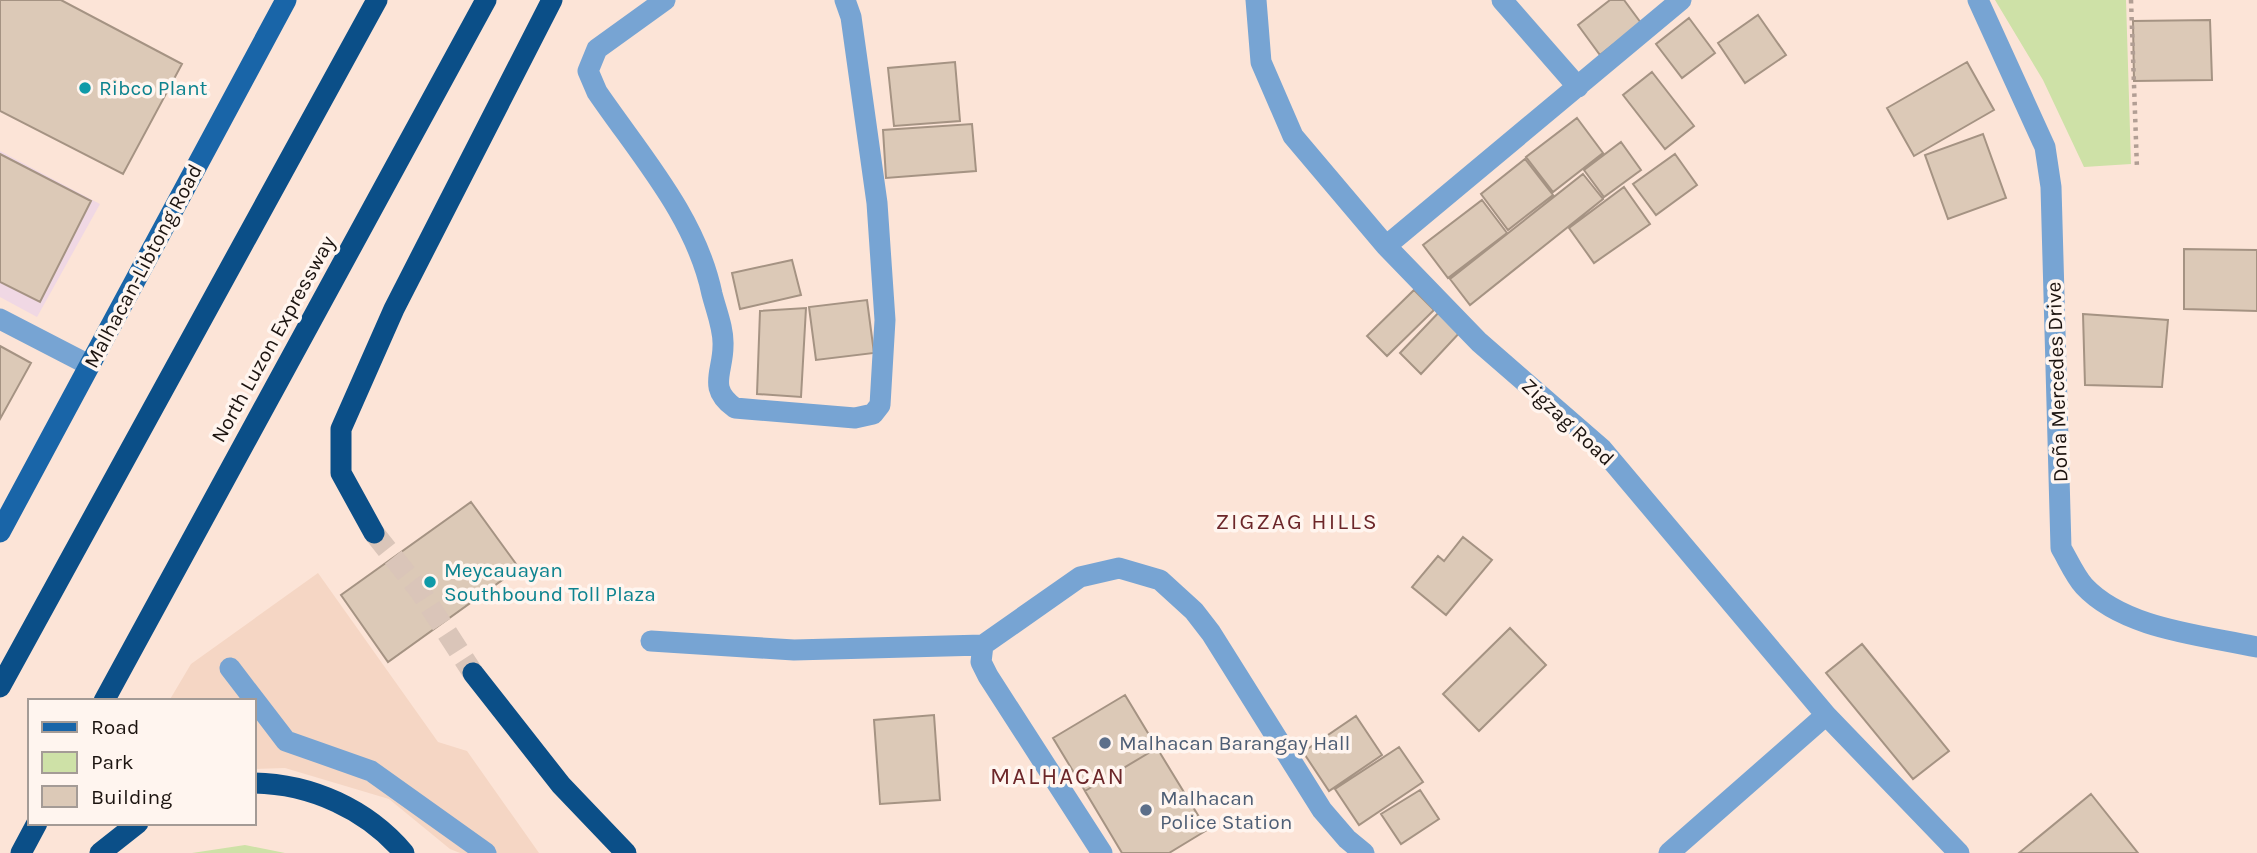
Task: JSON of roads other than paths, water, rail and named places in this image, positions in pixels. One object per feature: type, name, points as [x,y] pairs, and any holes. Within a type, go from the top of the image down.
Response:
[{"type":"highway","points":[[0,687],[377,0]]},
{"type":"highway","name":"North Luzon Expressway","points":[[105,699],[486,0]]},
{"type":"highway","points":[[374,533],[341,473],[341,429],[394,309],[552,0]]},
{"type":"highway","points":[[473,673],[561,785],[621,852]]},
{"type":"highway","points":[[256,783],[302,789],[340,803],[368,820],[404,853]]},
{"type":"highway","points":[[21,853],[36,825]]},
{"type":"highway","points":[[100,853],[135,825]]},
{"type":"main road","name":"Malhacan-Libtong Road","points":[[0,532],[286,0]]},
{"type":"street","points":[[665,0],[597,49],[588,71],[597,92],[690,228],[709,279],[724,344],[717,384],[723,400],[734,408],[856,418],[873,414],[880,405],[885,320],[877,203],[851,17],[845,0]]},
{"type":"street","name":"Zigzag Road","points":[[1256,0],[1261,62],[1293,136],[1386,246],[1479,342],[1601,449],[1826,715],[1959,853]]},
{"type":"street","points":[[1502,0],[1578,87]]},
{"type":"street","points":[[1386,246],[1681,0]]},
{"type":"street","name":"Doña Mercedes Drive","points":[[1978,0],[2045,146],[2051,187],[2062,548],[2082,584],[2103,603],[2135,619],[2257,647]]},
{"type":"street","points":[[0,319],[89,365]]},
{"type":"street","points":[[651,641],[794,650],[983,645],[1080,577],[1119,568],[1160,580],[1194,611],[1211,633],[1322,810],[1347,839],[1364,853]]},
{"type":"street","points":[[983,645],[981,662],[988,676],[1102,853]]},
{"type":"street","points":[[230,668],[254,699]]},
{"type":"street","points":[[256,702],[286,741],[371,771],[403,791],[478,851]]},
{"type":"street","points":[[1669,853],[1826,715]]},
{"type":"tunnel","points":[[374,533],[420,591],[473,673]]},
{"type":"place","name":"Ribco Plant","points":[[85,88]]},
{"type":"place","name":"Meycauayan Southbound Toll Plaza","points":[[430,582]]},
{"type":"place","name":"Malhacan Barangay Hall","points":[[1105,743]]},
{"type":"place","name":"Malhacan Police Station","points":[[1146,810]]},
{"type":"district","name":"ZIGZAG HILLS","points":[[1297,521]]},
{"type":"district","name":"MALHACAN","points":[[1058,776]]}]
